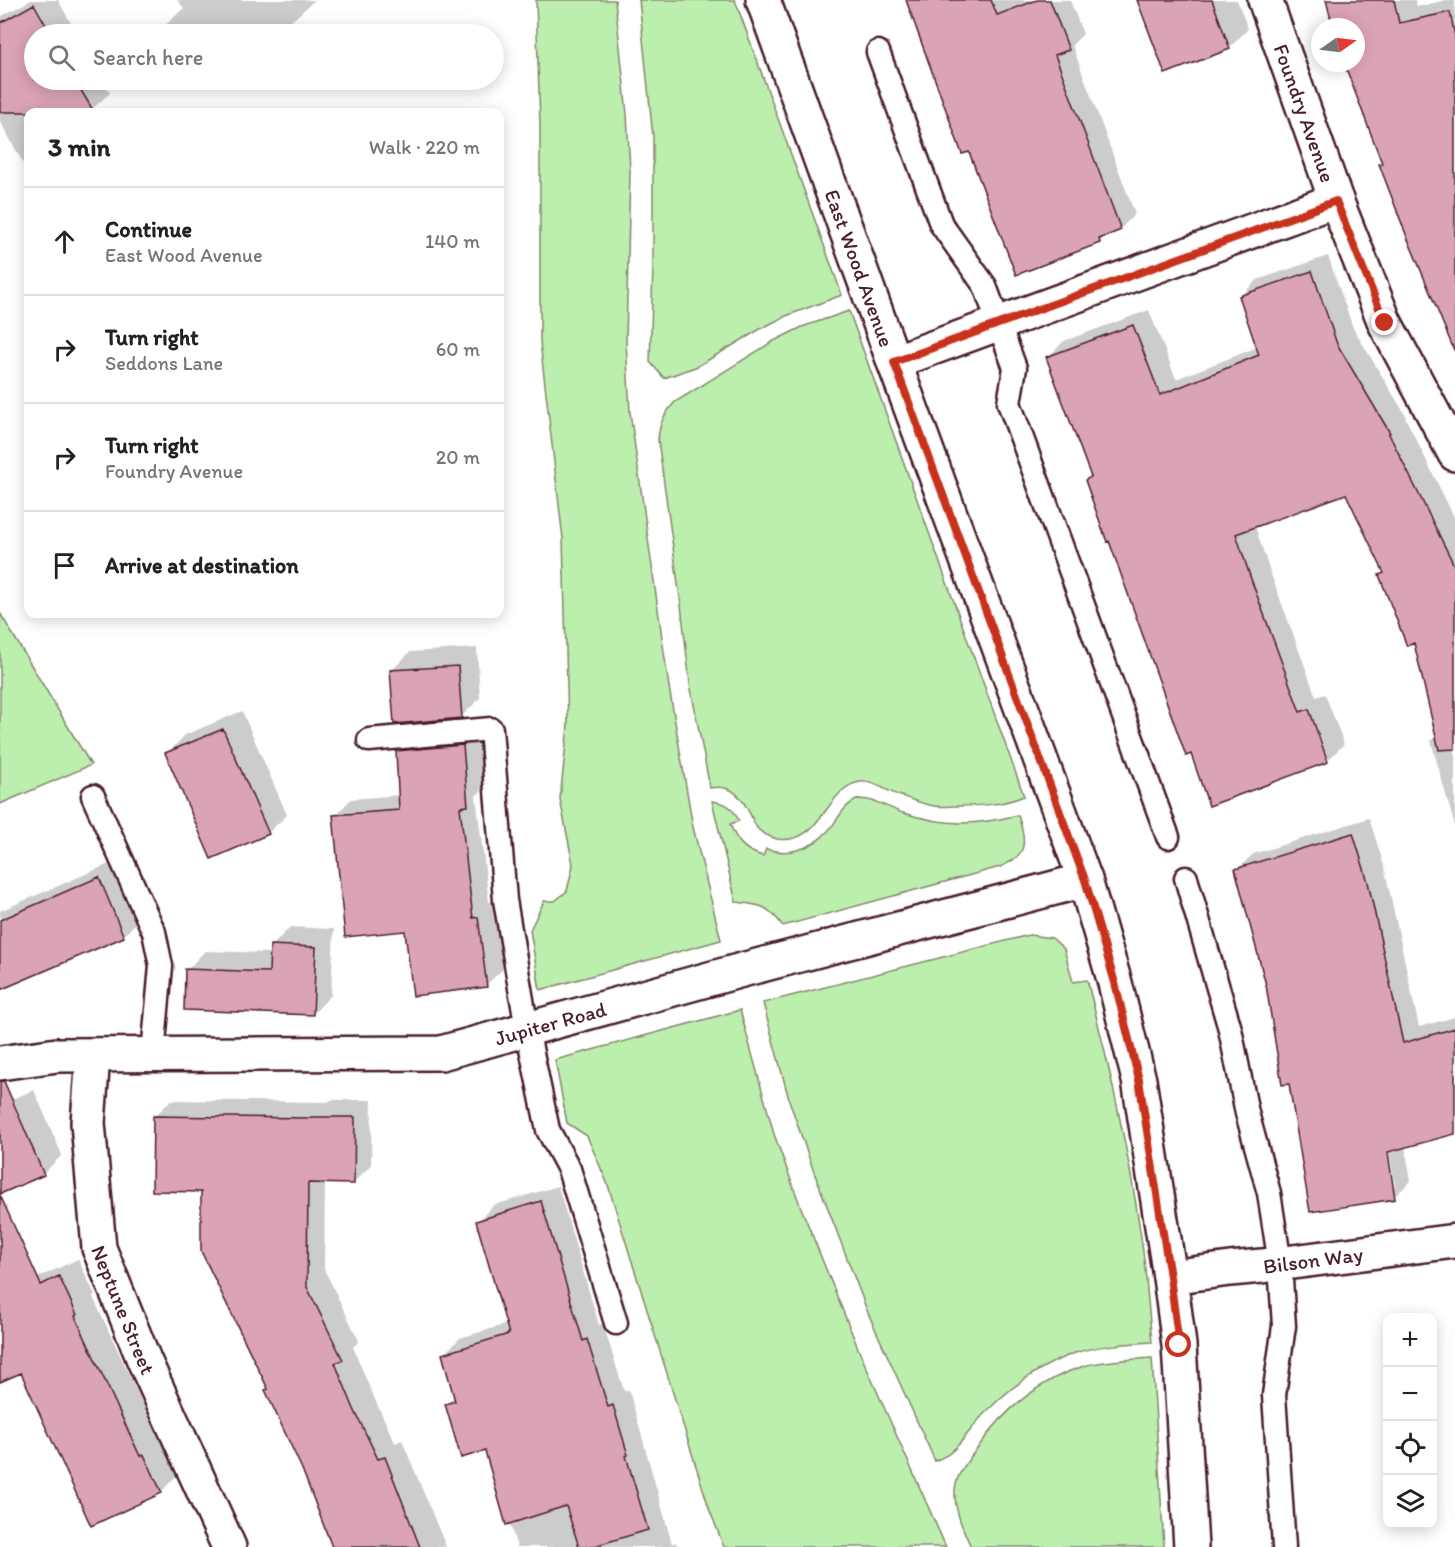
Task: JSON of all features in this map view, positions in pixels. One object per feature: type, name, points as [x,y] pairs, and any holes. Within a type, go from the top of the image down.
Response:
[{"type":"street","name":"East Wood Avenue","points":[[763,0],[1085,880],[1115,983],[1139,1080],[1170,1277],[1179,1345],[1191,1547]]},
{"type":"street","name":"Foundry Avenue","points":[[1265,0],[1336,201],[1385,323],[1455,454]]},
{"type":"street","points":[[894,362],[1336,201]]},
{"type":"street","name":"Jupiter Road","points":[[0,1063],[57,1055],[441,1053],[753,967],[1085,880]]},
{"type":"street","name":"Neptune Street","points":[[93,1055],[87,1123],[99,1248],[144,1360],[229,1547]]},
{"type":"street","name":"Bilson Way","points":[[1170,1277],[1455,1241]]},
{"type":"lane","points":[[878,52],[941,224],[985,286],[1015,368],[1009,403],[1168,837]]},
{"type":"lane","points":[[369,740],[490,729],[505,900],[527,1029],[549,1130],[569,1169],[616,1323]]},
{"type":"lane","points":[[93,796],[154,932],[161,966],[153,1054]]},
{"type":"lane","points":[[1186,878],[1230,1029],[1247,1113],[1269,1192],[1280,1264],[1284,1326],[1274,1395],[1284,1547]]},
{"type":"green space","points":[[536,0],[615,0],[627,114],[630,171],[626,341],[630,412],[669,687],[693,827],[721,940],[540,990],[530,930],[544,901],[555,901],[567,891],[573,865],[560,799],[568,725],[563,539],[540,342],[540,124]]},
{"type":"green space","points":[[639,0],[735,0],[842,295],[786,316],[698,366],[664,378],[650,362],[653,137]]},
{"type":"green space","points":[[849,311],[1024,796],[974,806],[937,806],[920,803],[879,786],[860,782],[849,786],[839,794],[804,834],[792,839],[777,839],[764,834],[757,828],[736,793],[725,788],[710,788],[690,684],[658,440],[663,419],[675,402],[772,342],[802,327]]},
{"type":"green space","points":[[0,613],[91,765],[0,804]]},
{"type":"green space","points":[[859,799],[876,802],[903,813],[947,822],[974,823],[1018,815],[1023,833],[1023,847],[1016,858],[1000,867],[783,926],[773,914],[763,907],[736,902],[712,801],[722,803],[732,809],[739,821],[730,824],[735,836],[746,848],[763,856],[766,849],[783,852],[799,850],[814,843],[827,832],[849,805]]},
{"type":"green space","points":[[1029,935],[1052,938],[1064,949],[1073,982],[1087,980],[1127,1154],[1144,1259],[1152,1342],[1094,1348],[1050,1364],[1007,1393],[982,1416],[948,1455],[935,1461],[868,1313],[814,1172],[790,1103],[763,1003]]},
{"type":"green space","points":[[740,1010],[774,1134],[800,1205],[860,1353],[946,1547],[724,1547],[710,1511],[608,1185],[587,1136],[567,1123],[555,1060]]},
{"type":"green space","points":[[1152,1358],[1164,1547],[971,1547],[958,1512],[955,1497],[956,1484],[968,1461],[1000,1420],[1025,1397],[1068,1372],[1100,1362]]},
{"type":"building","points":[[906,0],[991,0],[997,15],[1037,0],[1050,0],[1069,50],[1055,55],[1121,230],[1099,239],[1100,243],[1016,275],[969,152],[962,154]]},
{"type":"building","points":[[1137,0],[1212,0],[1230,49],[1165,74]]},
{"type":"building","points":[[1326,0],[1394,0],[1399,23],[1450,12],[1455,36],[1455,350],[1407,237],[1347,72],[1365,72],[1365,18],[1331,18]]},
{"type":"building","points":[[34,4],[45,24],[24,24],[24,90],[81,90],[92,108],[24,108],[24,112],[0,112],[0,23]]},
{"type":"building","points":[[1312,271],[1337,344],[1390,433],[1455,567],[1455,749],[1439,750],[1414,643],[1407,646],[1379,575],[1384,573],[1346,494],[1236,534],[1300,712],[1309,709],[1328,762],[1209,806],[1191,754],[1186,756],[1109,541],[1107,542],[1085,480],[1091,477],[1046,357],[1133,325],[1160,395],[1259,355],[1239,296]]},
{"type":"building","points":[[458,666],[462,718],[394,724],[390,670]]},
{"type":"building","points":[[223,729],[269,834],[211,859],[165,753]]},
{"type":"building","points":[[463,745],[468,806],[460,807],[473,918],[478,917],[487,987],[413,996],[405,931],[345,937],[333,815],[399,810],[396,751]]},
{"type":"building","points":[[1353,833],[1368,882],[1403,1043],[1455,1028],[1455,1134],[1388,1152],[1395,1199],[1310,1212],[1289,1084],[1282,1085],[1266,985],[1235,869]]},
{"type":"building","points":[[99,877],[124,937],[0,990],[0,920]]},
{"type":"building","points":[[270,945],[316,947],[313,1015],[184,1010],[185,969],[269,972]]},
{"type":"building","points":[[0,1081],[4,1081],[44,1175],[0,1194]]},
{"type":"building","points":[[153,1116],[355,1117],[354,1184],[308,1183],[307,1287],[343,1360],[335,1363],[354,1409],[378,1459],[385,1457],[420,1547],[332,1547],[302,1469],[265,1390],[268,1389],[201,1251],[201,1192],[152,1191]]},
{"type":"building","points":[[0,1195],[41,1285],[59,1276],[77,1315],[75,1316],[140,1456],[144,1455],[162,1493],[91,1526],[21,1373],[0,1382]]},
{"type":"building","points":[[541,1201],[583,1341],[587,1339],[608,1407],[613,1405],[648,1530],[591,1547],[579,1547],[566,1506],[506,1525],[485,1451],[461,1458],[445,1404],[455,1401],[442,1354],[509,1334],[476,1221]]},
{"type":"route","points":[[1179,1345],[1139,1080],[1115,983],[1085,880],[894,362],[1336,201],[1385,323]]}]
